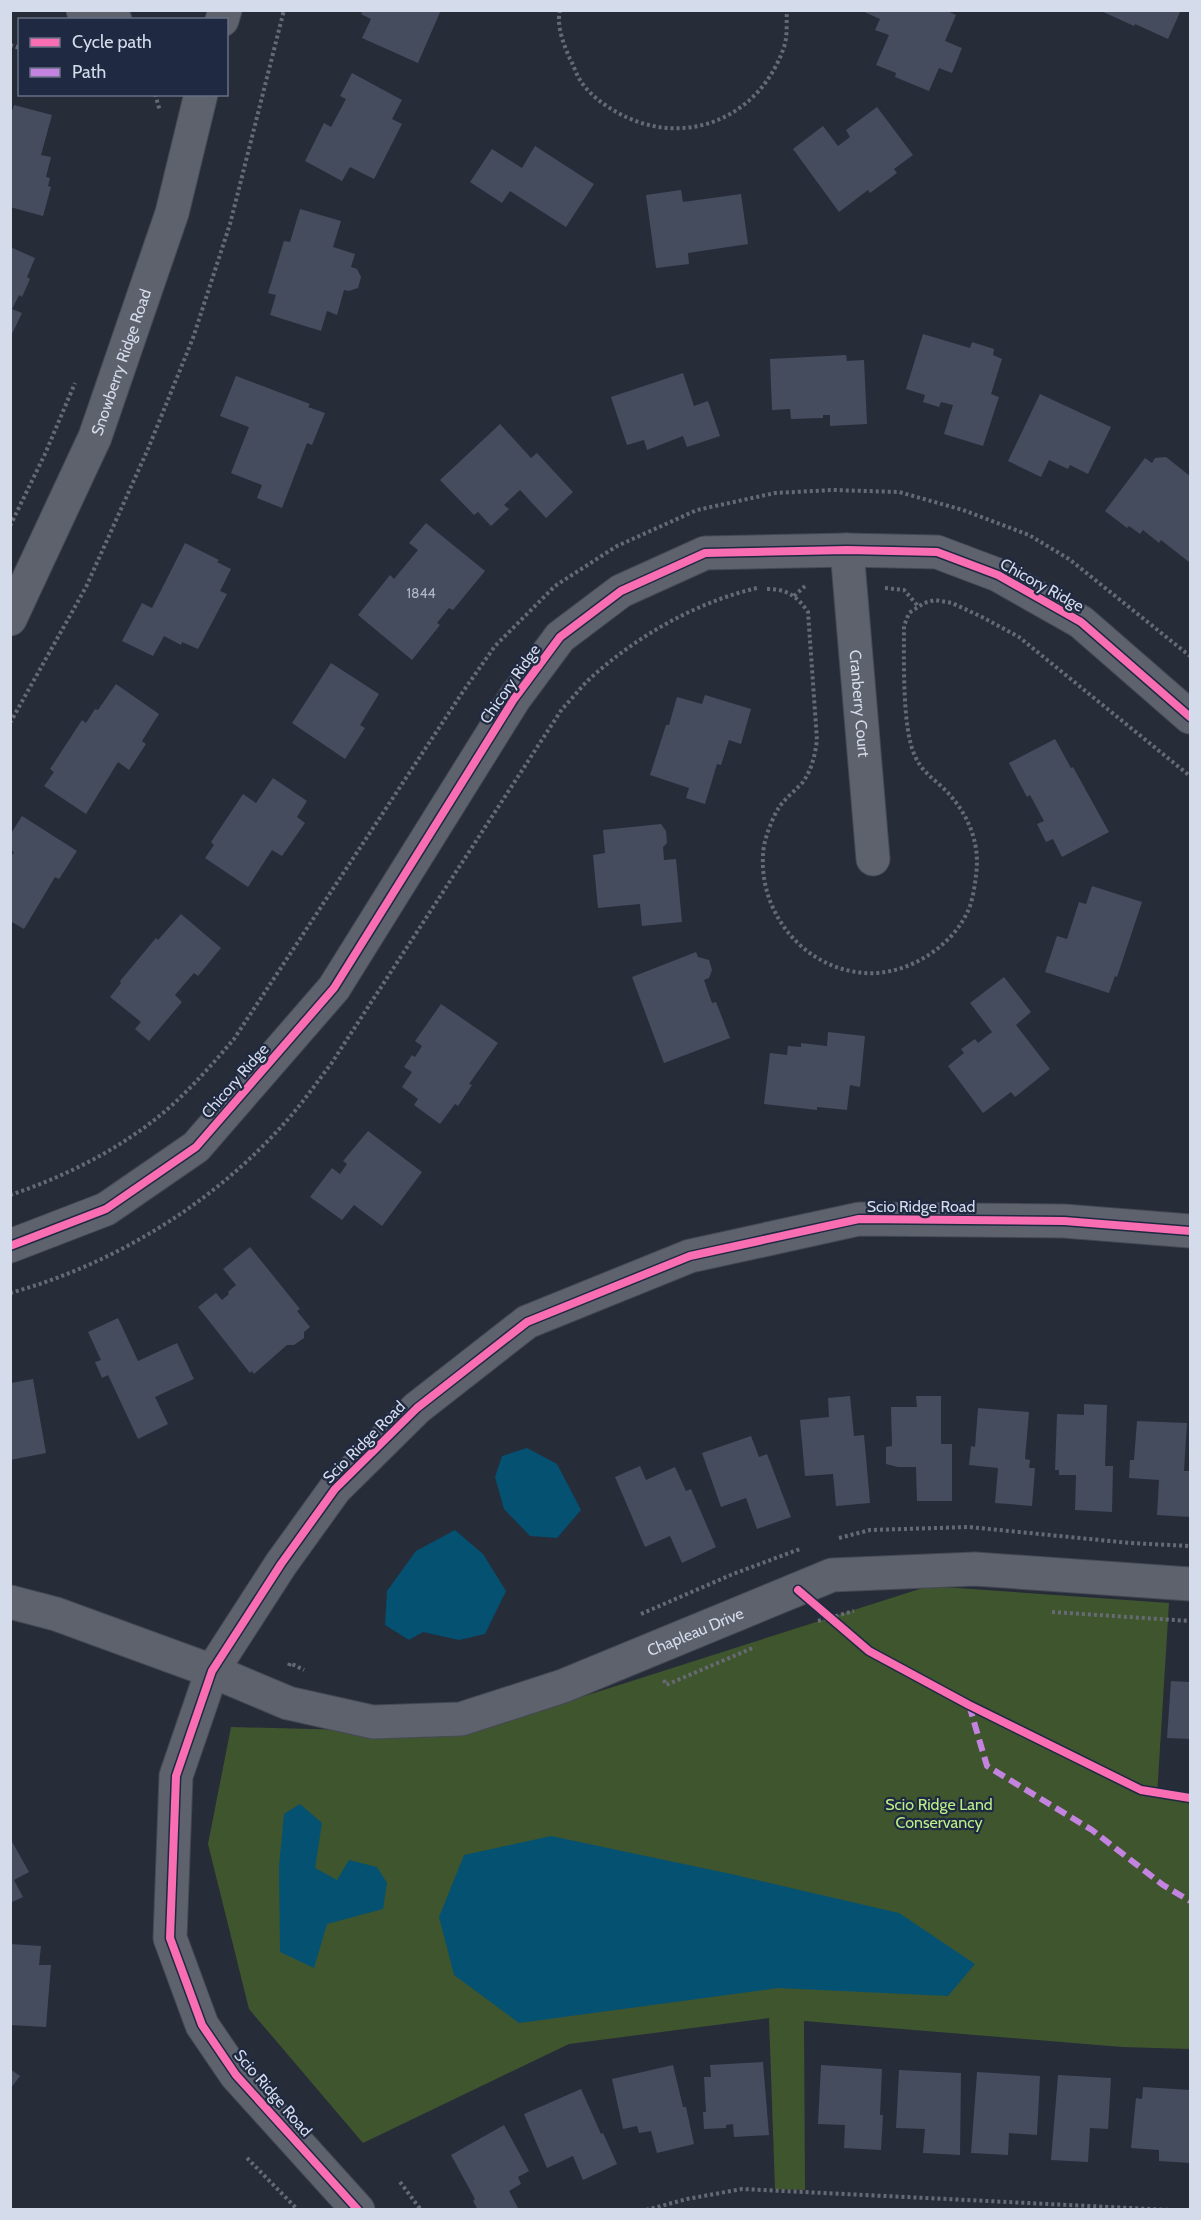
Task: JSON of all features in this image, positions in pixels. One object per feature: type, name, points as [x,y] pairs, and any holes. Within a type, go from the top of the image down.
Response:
[{"type":"street","points":[[83,10],[109,18]]},
{"type":"street","name":"Snowberry Ridge Road","points":[[10,619],[95,437],[172,213],[201,96]]},
{"type":"street","name":"Chicory Ridge","points":[[10,1246],[106,1209],[196,1147],[334,988],[514,699],[560,637],[621,591],[705,553],[847,550],[937,552],[998,575],[1081,622],[1191,717]]},
{"type":"street","name":"Cranberry Court","points":[[847,550],[873,859]]},
{"type":"street","name":"Scio Ridge Road","points":[[358,2210],[236,2075],[202,2025],[170,1938],[176,1776],[212,1671],[281,1564],[335,1489],[417,1408],[527,1322],[690,1257],[859,1219],[1064,1221],[1191,1231]]},
{"type":"street","name":"Chapleau Drive","points":[[212,1671],[288,1703],[373,1722],[461,1719],[563,1686],[832,1575],[975,1569],[1191,1584]]},
{"type":"street","points":[[10,1602],[56,1614],[212,1671]]},
{"type":"path","points":[[10,723],[86,587],[148,449],[193,338],[230,224],[284,10]]},
{"type":"path","points":[[560,10],[558,17],[564,44],[581,81],[610,110],[643,125],[678,129],[713,124],[745,105],[770,78],[785,45],[786,10]]},
{"type":"path","points":[[156,96],[159,102],[160,121]]},
{"type":"path","points":[[10,526],[45,454],[77,378]]},
{"type":"path","points":[[10,1195],[45,1183],[112,1149],[154,1120],[205,1072],[234,1039],[495,646],[555,586],[617,546],[697,510],[775,493],[833,490],[899,492],[963,510],[1029,535],[1069,559],[1191,656]]},
{"type":"path","points":[[10,1293],[88,1266],[137,1241],[204,1197],[247,1161],[290,1118],[331,1064],[562,709],[592,676],[625,650],[670,622],[727,596],[756,588],[779,589],[790,592],[800,600],[808,612],[817,740],[814,760],[804,781],[778,808],[762,854],[764,887],[776,916],[794,942],[815,957],[839,968],[866,973],[896,969],[927,957],[955,931],[970,907],[976,874],[976,844],[964,812],[954,799],[922,770],[908,737],[904,626],[909,613],[924,603],[935,600],[952,603],[1019,636],[1191,776]]},
{"type":"path","points":[[798,1590],[838,1624]]},
{"type":"path","points":[[810,1623],[857,1610]]},
{"type":"path","points":[[1049,1611],[1191,1621]]},
{"type":"path","points":[[651,1650],[666,1685],[758,1645]]},
{"type":"path","points":[[247,2158],[298,2210]]},
{"type":"path","points":[[400,2182],[421,2210]]},
{"type":"path","points":[[646,2210],[687,2199],[742,2190],[1171,2210]]},
{"type":"green space","name":"Scio Ridge Land Conservancy","points":[[929,1586],[1169,1603],[1157,1796],[1190,1799],[1190,2049],[1122,2047],[804,2021],[805,2190],[775,2189],[769,2018],[569,2044],[363,2143],[249,2009],[208,1844],[231,1727],[469,1733]]},
{"type":"water","points":[[527,1448],[557,1464],[581,1510],[557,1538],[530,1536],[504,1509],[495,1477],[502,1456]]},
{"type":"water","points":[[455,1530],[483,1554],[506,1591],[485,1634],[459,1640],[423,1632],[409,1640],[385,1625],[387,1591],[416,1551]]},
{"type":"water","points":[[300,1804],[322,1823],[315,1868],[337,1880],[349,1860],[377,1867],[387,1883],[383,1909],[327,1924],[314,1968],[280,1952],[279,1867],[284,1814]]},
{"type":"water","points":[[551,1836],[899,1913],[975,1964],[948,1996],[778,1988],[519,2023],[454,1975],[439,1917],[464,1855]]},
{"type":"building","points":[[363,10],[441,10],[418,63],[362,38],[371,19],[361,14]]},
{"type":"building","points":[[860,10],[945,10],[956,15],[945,41],[962,48],[952,73],[939,68],[929,91],[895,77],[896,73],[876,65],[889,35],[875,30],[880,19]]},
{"type":"building","points":[[1099,10],[1181,10],[1168,39]]},
{"type":"building","points":[[352,73],[402,100],[392,119],[402,124],[374,179],[350,167],[342,181],[305,161],[324,123],[331,127],[346,99],[340,96]]},
{"type":"building","points":[[14,105],[52,115],[41,155],[51,157],[46,177],[50,178],[48,186],[51,187],[43,216],[10,207],[10,117]]},
{"type":"building","points":[[877,107],[913,155],[894,169],[897,173],[870,193],[868,190],[839,212],[793,149],[823,126],[838,146],[850,137],[846,130]]},
{"type":"building","points":[[535,146],[594,184],[566,227],[510,191],[502,203],[470,182],[492,149],[522,168]]},
{"type":"building","points":[[681,190],[683,202],[741,194],[748,244],[688,253],[689,264],[656,268],[646,195]]},
{"type":"building","points":[[300,209],[341,221],[333,247],[355,254],[351,267],[357,269],[361,277],[358,288],[344,290],[337,315],[327,311],[321,331],[270,315],[276,295],[268,293],[284,241],[290,242]]},
{"type":"building","points":[[10,247],[35,258],[27,277],[30,279],[22,297],[19,295],[12,309],[22,313],[10,338]]},
{"type":"building","points":[[923,334],[970,348],[972,342],[994,349],[993,355],[1002,359],[991,394],[999,397],[983,446],[944,434],[953,405],[941,402],[939,407],[923,402],[925,395],[906,389]]},
{"type":"building","points":[[846,355],[847,361],[864,360],[867,424],[830,426],[830,415],[823,415],[823,418],[791,419],[790,409],[772,410],[770,359]]},
{"type":"building","points":[[683,373],[694,406],[708,401],[720,436],[687,447],[683,436],[647,450],[644,440],[627,445],[611,397]]},
{"type":"building","points":[[236,376],[310,404],[308,407],[325,413],[312,445],[307,443],[282,508],[257,498],[262,485],[231,473],[249,427],[220,416]]},
{"type":"building","points":[[1040,394],[1111,427],[1088,474],[1070,465],[1068,469],[1049,460],[1041,477],[1008,461]]},
{"type":"building","points":[[500,424],[531,458],[537,453],[573,492],[546,518],[520,490],[504,505],[509,509],[491,526],[478,512],[474,515],[440,480]]},
{"type":"building","points":[[1166,457],[1190,476],[1189,562],[1161,540],[1159,543],[1143,530],[1140,534],[1129,526],[1127,528],[1105,511],[1145,458],[1152,463],[1155,458]]},
{"type":"building","points":[[426,523],[485,571],[453,610],[449,608],[437,623],[440,625],[412,660],[358,615],[390,575],[394,579],[418,550],[409,543]]},
{"type":"building","points":[[185,543],[219,560],[217,562],[231,569],[220,591],[227,594],[198,649],[182,642],[181,645],[164,636],[153,656],[122,641],[142,603],[152,608]]},
{"type":"building","points":[[331,663],[379,694],[360,725],[365,728],[345,759],[292,723]]},
{"type":"building","points":[[116,684],[159,714],[142,741],[146,744],[129,770],[118,762],[86,814],[44,786],[54,772],[50,769],[82,720],[86,723]]},
{"type":"building","points":[[705,695],[751,709],[741,744],[729,740],[721,765],[717,764],[705,804],[686,798],[689,788],[650,775],[677,697],[702,704]]},
{"type":"building","points":[[1055,739],[1109,832],[1062,857],[1053,839],[1046,842],[1037,824],[1044,821],[1030,795],[1027,797],[1009,763]]},
{"type":"building","points":[[273,778],[307,801],[297,817],[305,823],[282,856],[272,850],[248,887],[205,858],[214,845],[211,842],[243,794],[256,803]]},
{"type":"building","points":[[22,816],[77,851],[59,879],[55,877],[24,929],[10,921],[10,858],[14,852],[10,850],[10,835]]},
{"type":"building","points":[[661,824],[666,831],[667,843],[663,847],[664,860],[676,859],[682,922],[642,926],[640,904],[598,908],[593,855],[605,853],[603,830]]},
{"type":"building","points":[[1092,886],[1142,902],[1117,977],[1115,976],[1109,993],[1045,972],[1057,936],[1067,939],[1079,902],[1086,904]]},
{"type":"building","points":[[181,914],[221,948],[198,976],[194,973],[175,995],[182,1002],[149,1041],[135,1029],[141,1022],[110,997],[121,983],[120,981],[156,938],[158,940]]},
{"type":"building","points":[[696,952],[698,957],[709,960],[712,970],[709,978],[704,980],[712,1003],[716,1002],[730,1038],[664,1063],[632,977]]},
{"type":"building","points":[[1004,977],[1031,1012],[1016,1025],[1050,1069],[1015,1097],[1011,1092],[983,1113],[948,1066],[964,1053],[961,1049],[975,1039],[978,1043],[992,1032],[970,1003]]},
{"type":"building","points":[[441,1004],[498,1043],[469,1084],[472,1085],[458,1106],[455,1104],[440,1124],[414,1105],[418,1099],[402,1087],[412,1072],[404,1067],[412,1055],[415,1057],[422,1046],[415,1041]]},
{"type":"building","points":[[828,1032],[865,1036],[860,1087],[850,1085],[847,1110],[817,1107],[817,1110],[764,1104],[770,1053],[787,1055],[788,1046],[801,1047],[801,1043],[827,1046]]},
{"type":"building","points":[[368,1131],[422,1172],[382,1226],[354,1205],[342,1220],[310,1197],[332,1168],[340,1174],[347,1164],[343,1161]]},
{"type":"building","points":[[250,1247],[300,1309],[297,1311],[310,1327],[304,1332],[304,1338],[294,1345],[287,1345],[254,1374],[252,1371],[250,1373],[198,1307],[216,1293],[222,1300],[229,1294],[228,1292],[236,1285],[223,1269]]},
{"type":"building","points":[[118,1318],[138,1361],[177,1343],[194,1379],[155,1397],[168,1424],[138,1439],[108,1375],[102,1378],[95,1362],[101,1360],[88,1332]]},
{"type":"building","points":[[33,1379],[46,1453],[10,1460],[11,1383]]},
{"type":"building","points":[[850,1396],[854,1436],[864,1435],[870,1503],[836,1506],[833,1474],[805,1476],[800,1420],[829,1417],[828,1398]]},
{"type":"building","points":[[916,1396],[941,1396],[941,1444],[952,1444],[952,1501],[917,1501],[916,1467],[886,1464],[886,1447],[892,1446],[891,1407],[917,1407]]},
{"type":"building","points":[[1084,1404],[1107,1405],[1105,1466],[1113,1466],[1112,1512],[1075,1510],[1076,1475],[1059,1475],[1059,1470],[1055,1470],[1057,1414],[1084,1415]]},
{"type":"building","points":[[978,1408],[1029,1412],[1025,1459],[1030,1460],[1029,1468],[1035,1468],[1032,1506],[995,1503],[998,1468],[969,1465],[971,1446],[975,1447]]},
{"type":"building","points":[[1137,1421],[1187,1423],[1184,1471],[1190,1471],[1190,1517],[1157,1515],[1159,1480],[1129,1478],[1130,1460],[1134,1460]]},
{"type":"building","points":[[751,1436],[759,1457],[767,1454],[791,1517],[757,1529],[746,1498],[721,1507],[702,1453]]},
{"type":"building","points":[[640,1466],[646,1480],[675,1467],[686,1491],[691,1489],[716,1547],[682,1563],[670,1536],[645,1547],[615,1477]]},
{"type":"building","points":[[1171,1681],[1190,1682],[1190,1739],[1167,1738]]},
{"type":"building","points":[[10,1838],[29,1872],[14,1880],[23,1897],[10,1903]]},
{"type":"building","points":[[10,1944],[41,1946],[39,1965],[51,1965],[46,2027],[10,2025]]},
{"type":"building","points":[[763,2062],[769,2135],[734,2137],[733,2124],[726,2125],[726,2128],[704,2129],[703,2112],[706,2112],[704,2077],[711,2077],[710,2065]]},
{"type":"building","points":[[673,2065],[694,2144],[657,2153],[651,2131],[639,2133],[637,2126],[623,2129],[612,2079]]},
{"type":"building","points":[[821,2065],[882,2069],[881,2150],[844,2148],[845,2125],[818,2124]]},
{"type":"building","points":[[10,2069],[20,2076],[10,2089]]},
{"type":"building","points":[[899,2070],[961,2073],[960,2155],[923,2153],[925,2129],[896,2128]]},
{"type":"building","points":[[977,2072],[1040,2076],[1037,2135],[1009,2133],[1008,2155],[971,2153]]},
{"type":"building","points":[[1058,2075],[1111,2078],[1108,2129],[1090,2128],[1088,2162],[1051,2160]]},
{"type":"building","points":[[1143,2087],[1190,2090],[1190,2163],[1159,2161],[1159,2150],[1131,2148],[1136,2098],[1142,2099]]},
{"type":"building","points":[[581,2089],[617,2164],[583,2180],[573,2156],[547,2168],[524,2114]]},
{"type":"building","points":[[504,2125],[529,2171],[518,2177],[521,2184],[509,2191],[519,2210],[478,2210],[473,2201],[475,2199],[451,2155]]},
{"type":"marked path","points":[[969,1705],[987,1766],[1092,1830],[1163,1885],[1190,1901]]},
{"type":"cycle path","points":[[10,1246],[106,1209],[196,1147],[334,988],[514,699],[560,637],[621,591],[705,553],[847,550],[937,552],[998,575],[1081,622],[1190,717]]},
{"type":"cycle path","points":[[358,2210],[236,2075],[202,2025],[170,1938],[176,1776],[212,1671],[281,1564],[335,1489],[417,1408],[527,1322],[690,1256],[859,1219],[1064,1221],[1190,1231]]},
{"type":"cycle path","points":[[798,1590],[869,1651],[969,1705],[1141,1790],[1190,1798]]}]
